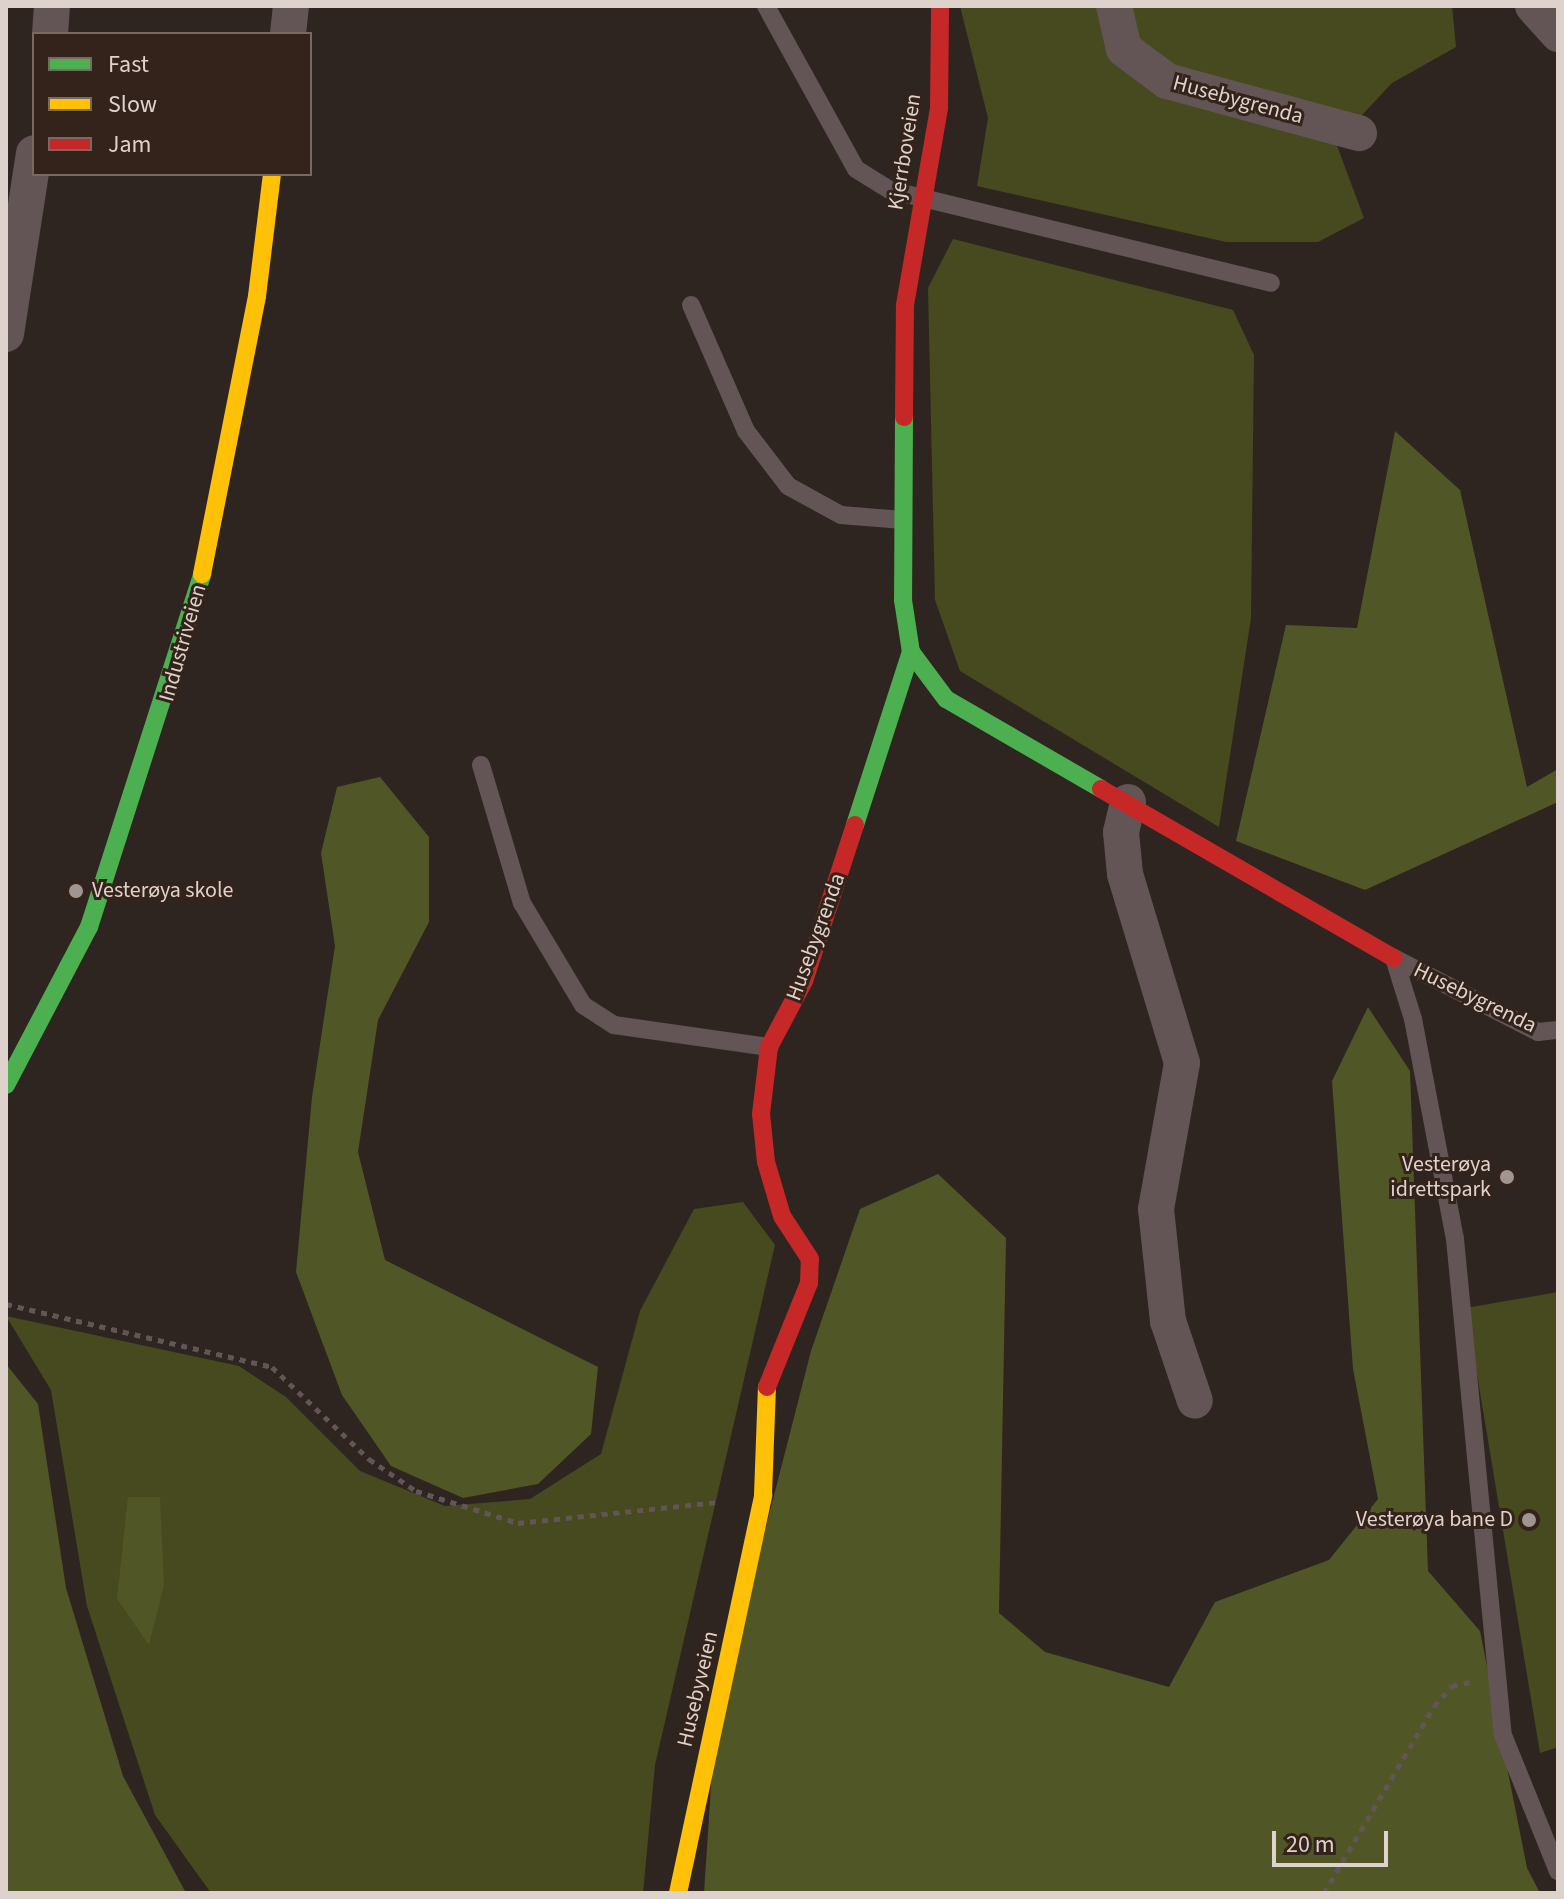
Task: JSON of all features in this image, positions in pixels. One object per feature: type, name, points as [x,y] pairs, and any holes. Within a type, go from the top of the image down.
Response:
[{"type":"street","points":[[50,32],[52,6]]},
{"type":"street","points":[[288,32],[291,6]]},
{"type":"street","name":"Kjerrboveien","points":[[905,305],[939,108],[940,6]]},
{"type":"street","name":"Husebygrenda","points":[[1114,6],[1124,49],[1167,81],[1359,133]]},
{"type":"street","points":[[1533,6],[1558,34]]},
{"type":"street","points":[[6,334],[32,166]]},
{"type":"street","name":"Industriveien","points":[[6,1085],[89,927],[196,605],[257,296],[272,176]]},
{"type":"street","name":"Husebygrenda","points":[[763,1495],[768,1371],[809,1283],[810,1259],[782,1216],[766,1162],[761,1114],[769,1047],[804,981],[911,652],[903,600],[906,520],[905,305]]},
{"type":"street","name":"Husebygrenda","points":[[911,652],[946,699],[1394,958]]},
{"type":"street","points":[[1128,802],[1121,832],[1125,874],[1182,1063],[1156,1209],[1168,1321],[1195,1401]]},
{"type":"street","name":"Husebyveien","points":[[678,1893],[763,1495]]},
{"type":"lane","points":[[766,6],[856,169],[890,190],[1271,283]]},
{"type":"lane","points":[[691,305],[746,431],[788,486],[841,515],[906,520]]},
{"type":"lane","points":[[481,765],[522,903],[583,1005],[614,1025],[769,1047]]},
{"type":"lane","points":[[1394,958],[1413,1019],[1455,1239],[1503,1735],[1558,1871]]},
{"type":"lane","name":"Husebygrenda","points":[[1394,958],[1538,1032],[1558,1030]]},
{"type":"path","points":[[6,1304],[272,1367],[369,1459],[416,1491],[518,1523],[763,1495]]},
{"type":"path","points":[[1324,1893],[1434,1706],[1452,1686],[1498,1677]]},
{"type":"green space","points":[[960,6],[1452,6],[1456,47],[1392,83],[1336,143],[1364,218],[1318,242],[1226,242],[977,186],[988,118]]},
{"type":"green space","points":[[953,239],[1233,310],[1254,355],[1251,618],[1219,827],[960,671],[935,600],[928,288]]},
{"type":"green space","points":[[1395,431],[1460,490],[1527,787],[1558,769],[1558,802],[1365,890],[1236,841],[1286,625],[1357,628]]},
{"type":"green space","points":[[380,777],[429,837],[429,922],[378,1020],[358,1152],[385,1260],[598,1367],[591,1434],[538,1484],[463,1498],[391,1466],[342,1395],[296,1272],[312,1097],[335,946],[321,853],[337,787]]},
{"type":"green space","points":[[1368,1007],[1410,1071],[1428,1571],[1480,1631],[1527,1868],[1540,1893],[704,1893],[715,1726],[811,1351],[860,1209],[938,1174],[1006,1238],[999,1613],[1045,1652],[1169,1687],[1215,1602],[1329,1560],[1378,1499],[1353,1369],[1332,1081]]},
{"type":"green space","points":[[743,1202],[775,1245],[655,1765],[643,1893],[211,1893],[155,1815],[87,1606],[51,1390],[6,1316],[239,1366],[286,1397],[360,1471],[445,1506],[530,1499],[601,1454],[640,1311],[694,1209]]},
{"type":"green space","name":"Vesterøya bane D","points":[[1558,1292],[1558,1747],[1540,1753],[1466,1308]]},
{"type":"green space","points":[[6,1364],[38,1404],[66,1588],[123,1776],[186,1893],[6,1893]]},
{"type":"green space","points":[[128,1497],[160,1497],[164,1585],[149,1645],[117,1599]]},
{"type":"traffic: fast","points":[[904,417],[903,600],[911,652],[946,699],[1101,789]]},
{"type":"traffic: fast","points":[[6,1085],[89,927],[202,574]]},
{"type":"traffic: fast","points":[[855,825],[911,652]]},
{"type":"traffic: slow","points":[[202,574],[257,296],[272,176]]},
{"type":"traffic: slow","points":[[678,1893],[763,1495],[767,1387]]},
{"type":"traffic: jam","points":[[904,417],[905,305],[939,108],[940,6]]},
{"type":"traffic: jam","points":[[1101,789],[1394,958]]},
{"type":"traffic: jam","points":[[767,1387],[809,1283],[810,1259],[782,1216],[766,1162],[761,1114],[769,1047],[804,981],[855,825]]},
{"type":"place","name":"Vesterøya skole","points":[[76,891]]},
{"type":"place","name":"Vesterøya idrettspark","points":[[1507,1177]]},
{"type":"place","name":"Vesterøya bane D","points":[[1529,1520]]}]
